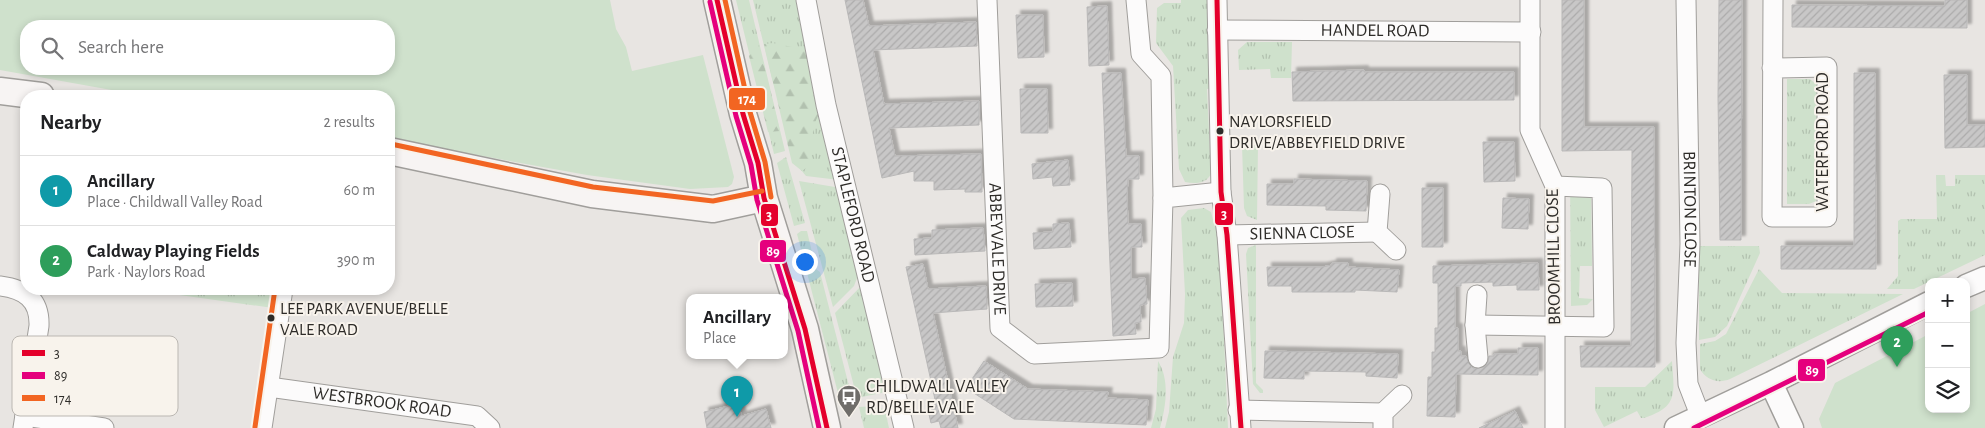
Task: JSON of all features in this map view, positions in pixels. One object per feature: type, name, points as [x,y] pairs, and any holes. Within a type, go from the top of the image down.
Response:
[{"type":"main road","points":[[717,0],[743,114],[758,162],[764,198],[805,329],[827,428]]},
{"type":"main road","points":[[0,91],[20,93]]},
{"type":"main road","points":[[395,152],[592,194],[713,209],[764,198]]},
{"type":"street","name":"STAPLEFORD ROAD","points":[[806,0],[826,105],[904,428]]},
{"type":"street","name":"ABBEYVALE DRIVE","points":[[987,0],[1000,328],[1034,354],[1159,348],[1163,198],[1161,76],[1142,54],[1136,0]]},
{"type":"street","points":[[1217,0],[1221,192],[1227,234],[1239,419],[1383,421],[1402,395]]},
{"type":"street","name":"BROOMHILL CLOSE","points":[[1530,0],[1530,130],[1555,186],[1555,428]]},
{"type":"street","name":"BRINTON CLOSE","points":[[1686,0],[1690,244],[1686,343],[1688,384],[1700,415]]},
{"type":"street","name":"WATERFORD ROAD","points":[[1772,68],[1827,67],[1827,217],[1772,217],[1772,68],[1773,0]]},
{"type":"street","name":"HANDEL ROAD","points":[[1218,30],[1531,32]]},
{"type":"street","points":[[1475,325],[1604,327],[1602,188],[1555,186]]},
{"type":"street","points":[[1163,198],[1221,192]]},
{"type":"street","name":"SIENNA CLOSE","points":[[1377,232],[1380,194]]},
{"type":"street","name":"SIENNA CLOSE","points":[[1227,234],[1377,232],[1396,250]]},
{"type":"street","points":[[1970,284],[1985,278]]},
{"type":"street","points":[[0,286],[20,292]]},
{"type":"street","points":[[27,295],[34,302],[39,314],[37,336]]},
{"type":"street","points":[[262,428],[282,295]]},
{"type":"street","points":[[1477,295],[1475,325],[1478,358]]},
{"type":"street","points":[[1676,428],[1771,383],[1925,305]]},
{"type":"street","points":[[1771,383],[1792,428]]},
{"type":"street","name":"WESTBROOK ROAD","points":[[269,387],[477,416],[490,428]]},
{"type":"street","points":[[24,422],[104,428]]},
{"type":"green space","points":[[0,0],[610,0],[616,29],[626,47],[632,71],[703,55],[734,177],[732,184],[728,187],[690,189],[587,175],[395,140],[395,90],[112,90],[28,75],[395,75],[395,20],[20,20],[20,74],[0,70]]},
{"type":"green space","points":[[736,0],[749,0],[785,151],[774,154]]},
{"type":"green space","points":[[753,0],[796,0],[813,83],[839,180],[806,176],[801,170],[772,79]]},
{"type":"green space","points":[[1181,0],[1209,0],[1213,88],[1207,89],[1211,174],[1206,180],[1196,183],[1185,182],[1179,169],[1173,66],[1156,43],[1157,8],[1164,3],[1181,3]]},
{"type":"green space","points":[[1247,42],[1292,42],[1291,78],[1271,78],[1270,69],[1239,70],[1238,50]]},
{"type":"green space","points":[[773,43],[806,50],[821,111],[813,130],[810,165],[802,171],[792,163],[764,44]]},
{"type":"green space","points":[[759,45],[780,131],[768,132],[749,56]]},
{"type":"green space","points":[[1787,79],[1810,79],[1817,85],[1816,201],[1809,204],[1787,204]]},
{"type":"green space","points":[[1242,145],[1258,145],[1257,220],[1247,216],[1244,208]]},
{"type":"green space","points":[[786,157],[805,223],[794,226],[777,163]]},
{"type":"green space","points":[[1936,175],[1945,175],[1946,186],[1955,186],[1955,175],[1985,175],[1985,255],[1937,278],[1925,278],[1925,284],[1914,289],[1887,289],[1898,276],[1898,221],[1901,219],[1937,219]]},
{"type":"green space","points":[[1570,176],[1589,177],[1591,179],[1592,266],[1580,266],[1579,298],[1593,299],[1587,305],[1571,306]]},
{"type":"green space","points":[[799,181],[841,188],[860,270],[854,286],[833,307]]},
{"type":"green space","points":[[1204,208],[1211,212],[1215,227],[1219,229],[1228,428],[1165,428],[1169,412],[1173,357],[1184,323],[1185,294],[1181,218],[1188,210]]},
{"type":"green space","points":[[801,231],[807,231],[816,269],[820,272],[851,394],[847,399],[839,397],[797,234]]},
{"type":"green space","points":[[1256,245],[1256,383],[1263,390],[1263,393],[1260,393],[1253,384],[1246,254],[1248,248]]},
{"type":"green space","points":[[1699,246],[1759,246],[1760,253],[1727,326],[1715,337],[1699,340]]},
{"type":"green space","points":[[1759,269],[1782,293],[1903,294],[1730,379],[1713,380],[1700,369],[1700,344],[1715,341],[1726,334]]},
{"type":"green space","points":[[863,284],[886,392],[857,398],[835,313]]},
{"type":"green space","points":[[180,295],[282,295],[280,309]]},
{"type":"green space","points":[[1985,304],[1985,428],[1822,428],[1819,419],[1835,383],[1925,336],[1925,413],[1970,413],[1970,312]]},
{"type":"green space","points":[[1158,361],[1164,376],[1166,393],[1160,428],[1151,428],[1156,409]]},
{"type":"green space","points":[[1672,361],[1673,390],[1669,404],[1655,414],[1644,418],[1641,418],[1637,411],[1604,427],[1595,410],[1595,387],[1645,387]]},
{"type":"green space","points":[[876,406],[885,410],[889,428],[864,428],[859,407]]},
{"type":"building","points":[[845,0],[863,0],[869,26],[976,22],[977,46],[873,50],[884,104],[979,101],[979,125],[889,128],[895,156],[981,154],[982,192],[965,192],[965,189],[934,190],[934,181],[914,181],[914,171],[882,178]]},
{"type":"building","points":[[1562,0],[1584,0],[1584,127],[1654,127],[1655,367],[1581,367],[1580,346],[1631,346],[1632,150],[1562,151]]},
{"type":"building","points":[[1719,0],[1742,0],[1741,240],[1720,240]]},
{"type":"building","points":[[1945,0],[1967,0],[1967,28],[1792,27],[1792,5],[1945,6]]},
{"type":"building","points":[[1107,6],[1109,65],[1089,66],[1087,7]]},
{"type":"building","points":[[1016,15],[1043,15],[1044,57],[1018,58]]},
{"type":"building","points":[[1364,70],[1364,72],[1514,72],[1514,100],[1293,101],[1292,72]]},
{"type":"building","points":[[1102,73],[1121,73],[1126,156],[1139,156],[1139,179],[1128,179],[1128,224],[1141,224],[1142,247],[1131,247],[1131,279],[1145,278],[1147,304],[1140,305],[1141,322],[1135,323],[1136,334],[1113,336]]},
{"type":"building","points":[[1854,73],[1875,73],[1876,269],[1781,269],[1781,246],[1854,246]]},
{"type":"building","points":[[1944,75],[1967,75],[1967,125],[1985,125],[1985,147],[1945,148]]},
{"type":"building","points":[[1020,89],[1047,89],[1048,133],[1021,133]]},
{"type":"building","points":[[1483,142],[1514,142],[1515,181],[1484,182]]},
{"type":"building","points":[[1068,160],[1070,185],[1053,186],[1052,177],[1033,179],[1032,164]]},
{"type":"building","points":[[1294,179],[1367,181],[1366,211],[1326,210],[1326,206],[1267,205],[1267,184],[1294,184]]},
{"type":"building","points":[[1422,188],[1443,188],[1443,247],[1422,247]]},
{"type":"building","points":[[1503,198],[1529,199],[1528,229],[1502,228]]},
{"type":"building","points":[[1069,223],[1071,247],[1034,249],[1033,233],[1053,232],[1053,224]]},
{"type":"building","points":[[983,228],[985,251],[915,255],[914,239],[932,238],[932,230]]},
{"type":"building","points":[[1332,263],[1348,263],[1348,267],[1399,270],[1397,292],[1355,290],[1355,292],[1292,292],[1292,286],[1268,286],[1267,267],[1322,267],[1332,265]]},
{"type":"building","points":[[1538,263],[1539,290],[1517,290],[1517,285],[1493,286],[1493,282],[1461,283],[1461,286],[1455,286],[1455,328],[1458,328],[1458,351],[1461,351],[1461,356],[1466,356],[1473,368],[1484,367],[1488,362],[1489,356],[1494,356],[1494,354],[1518,354],[1518,348],[1538,348],[1538,375],[1456,374],[1455,417],[1427,416],[1428,377],[1432,377],[1432,352],[1435,352],[1435,328],[1438,328],[1438,283],[1433,283],[1433,266]]},
{"type":"building","points":[[923,264],[928,289],[986,286],[987,309],[933,313],[958,428],[941,428],[939,421],[931,423],[927,406],[936,404],[906,267]]},
{"type":"building","points":[[1072,283],[1073,306],[1036,307],[1035,284]]},
{"type":"building","points":[[1265,351],[1398,354],[1397,378],[1366,376],[1366,372],[1304,371],[1304,379],[1264,378]]},
{"type":"building","points":[[984,361],[1028,389],[1108,392],[1107,398],[1148,400],[1146,425],[1014,419],[966,388]]},
{"type":"building","points":[[738,404],[742,416],[766,409],[771,428],[707,428],[704,412]]},
{"type":"building","points":[[1515,411],[1523,428],[1479,428]]},
{"type":"transit line","name":"3","points":[[717,0],[743,114],[758,163],[764,198],[805,329],[827,428]]},
{"type":"transit line","name":"174","points":[[725,0],[750,112],[765,162],[771,197]]},
{"type":"transit line","name":"3","points":[[1217,0],[1221,192],[1227,235],[1241,428]]},
{"type":"transit line","name":"89","points":[[710,2],[736,116],[751,165],[757,200],[786,294]]},
{"type":"transit line","name":"174","points":[[395,145],[593,187],[713,201],[762,191]]},
{"type":"transit line","name":"174","points":[[255,427],[274,295]]},
{"type":"transit line","name":"89","points":[[788,299],[798,331],[819,428]]},
{"type":"transit line","name":"89","points":[[1694,428],[1925,314]]},
{"type":"place","name":"NAYLORSFIELD DRIVE/ABBEYFIELD DRIVE","points":[[1220,131]]},
{"type":"place","name":"LEE PARK AVENUE/BELLE VALE ROAD","points":[[271,318]]},
{"type":"place","name":"Caldway Playing Fields","points":[[1897,367]]},
{"type":"place","name":"Ancillary","points":[[737,417]]},
{"type":"place","name":"CHILDWALL VALLEY RD/BELLE VALE","points":[[849,418]]}]
